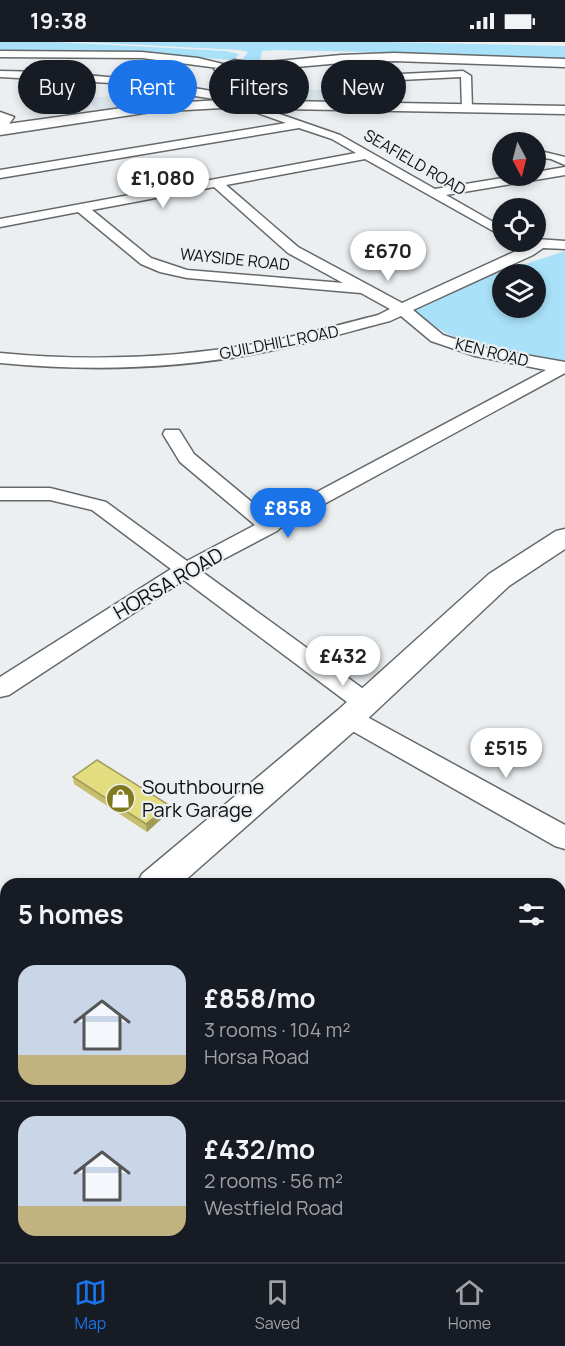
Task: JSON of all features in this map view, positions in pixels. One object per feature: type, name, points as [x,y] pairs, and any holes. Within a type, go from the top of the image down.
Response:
[{"type":"main road","points":[[2,124],[209,102]]},
{"type":"main road","points":[[309,105],[565,110]]},
{"type":"street","points":[[0,54],[130,56],[188,59],[209,63]]},
{"type":"street","points":[[309,62],[402,57],[565,63]]},
{"type":"street","points":[[0,74],[108,80]]},
{"type":"street","points":[[406,77],[463,74],[466,76],[467,109]]},
{"type":"street","name":"SEAFIELD ROAD","points":[[271,114],[336,137],[492,226]]},
{"type":"street","points":[[0,174],[301,124]]},
{"type":"street","points":[[0,223],[366,155]]},
{"type":"street","points":[[546,155],[565,161]]},
{"type":"street","points":[[546,172],[565,171]]},
{"type":"street","points":[[546,176],[563,186]]},
{"type":"street","points":[[432,193],[492,181]]},
{"type":"street","name":"KEN ROAD","points":[[217,183],[293,250],[402,309],[437,338],[475,351],[564,368]]},
{"type":"street","name":"WAYSIDE ROAD","points":[[81,208],[146,261],[165,269],[187,274],[368,290]]},
{"type":"street","points":[[546,244],[565,245]]},
{"type":"street","name":"GUILDHILL ROAD","points":[[0,358],[51,363],[114,363],[203,356],[319,336],[366,324],[528,252]]},
{"type":"street","name":"HORSA ROAD","points":[[0,688],[160,584],[564,368]]},
{"type":"street","points":[[172,434],[187,458],[270,527]]},
{"type":"street","points":[[0,494],[21,492],[65,495],[99,506],[185,570],[356,710],[565,838]]},
{"type":"street","points":[[162,878],[356,710],[499,580],[565,537]]},
{"type":"shaded area","points":[[0,42],[55,42],[225,51],[239,54],[234,60],[163,55],[0,52]]},
{"type":"shaded area","points":[[83,42],[383,42],[565,46],[565,61],[419,53],[278,50],[262,51],[260,60],[242,60],[248,52]]},
{"type":"shaded area","points":[[309,89],[321,90],[321,102],[309,101]]},
{"type":"shaded area","points":[[108,96],[108,110],[97,111],[96,97]]},
{"type":"shaded area","points":[[565,251],[565,361],[476,345],[448,334],[409,310],[468,283],[492,275],[492,318],[546,318],[546,264],[526,264]]},
{"type":"building","name":"Southbourne Park Garage","points":[[97,760],[169,805],[146,824],[73,777]]},
{"type":"place","name":"Southbourne Park Garage","points":[[121,798]]}]
